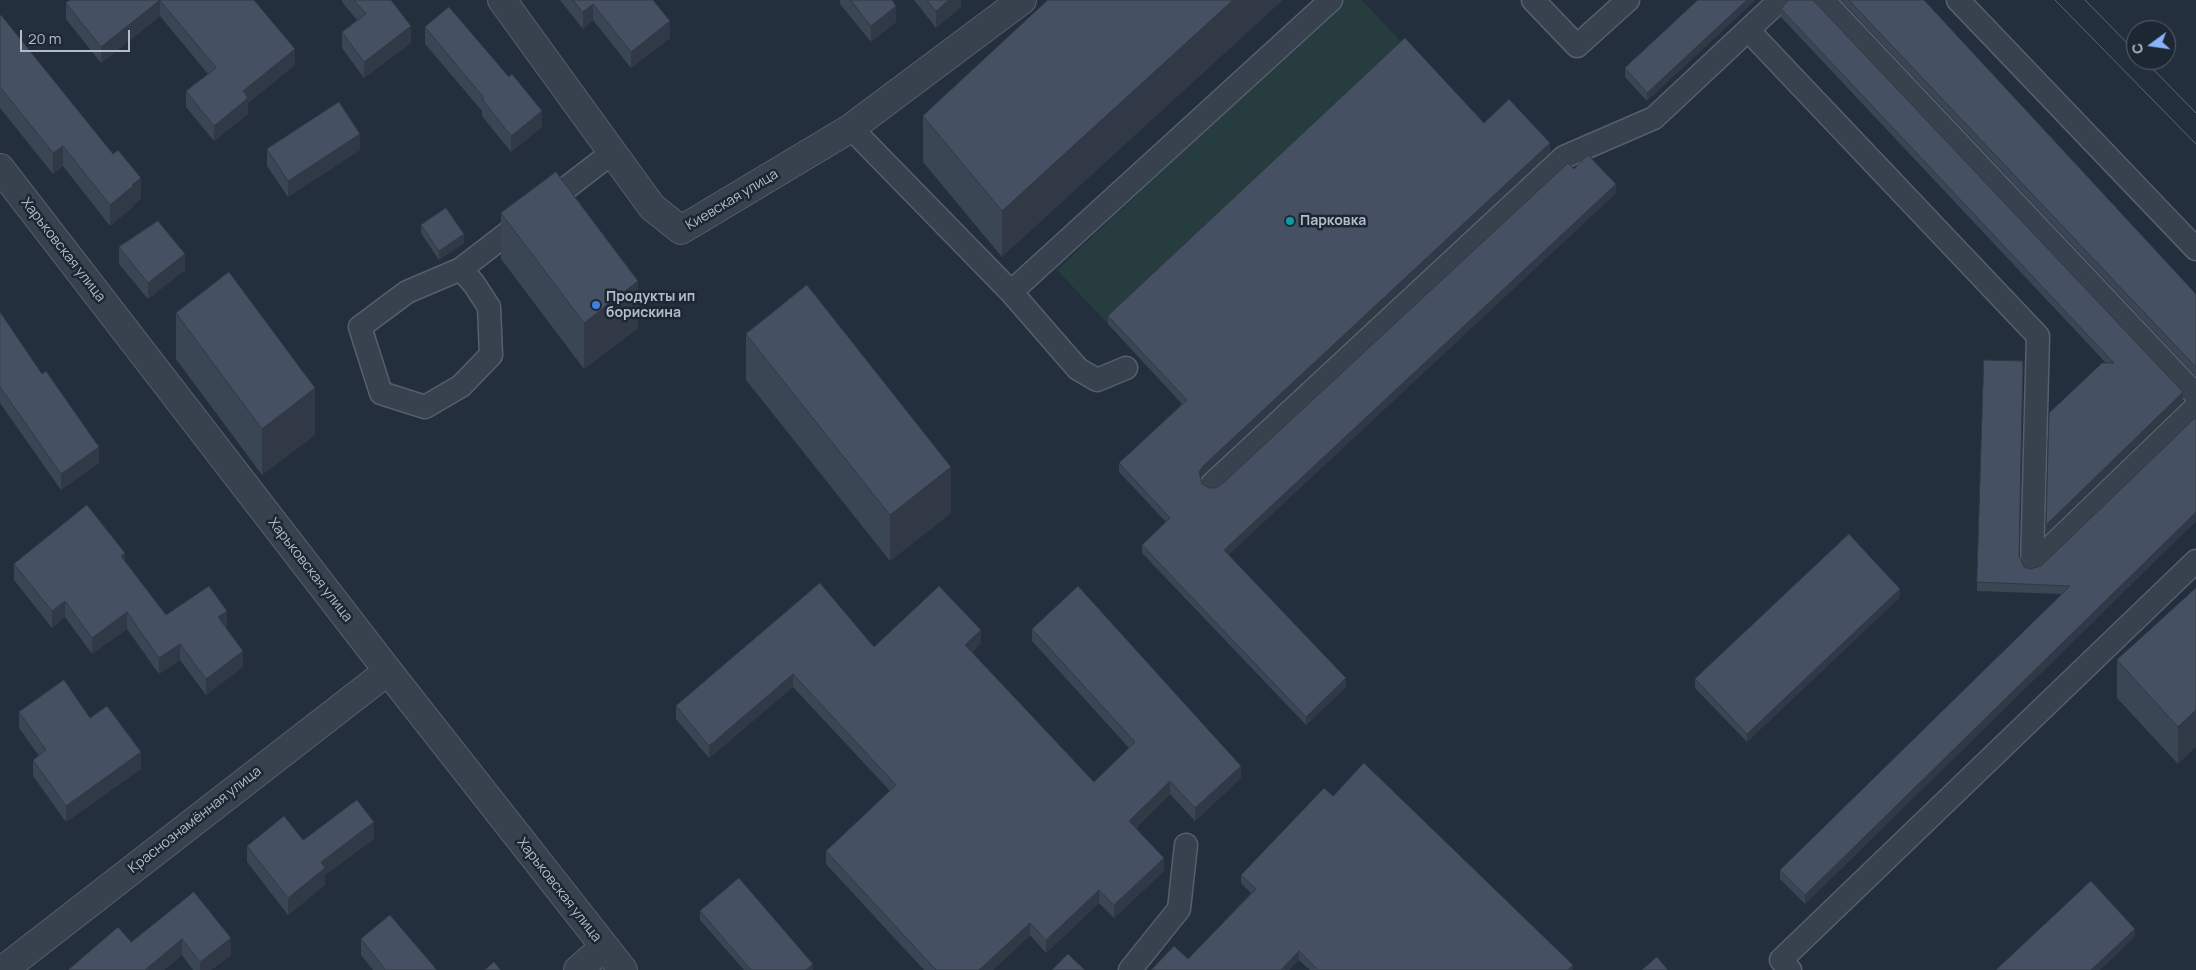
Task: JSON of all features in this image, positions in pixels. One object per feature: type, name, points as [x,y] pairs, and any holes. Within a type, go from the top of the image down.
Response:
[{"type":"street","name":"Киевская улица","points":[[502,0],[652,207],[681,230],[851,128],[1022,0]]},
{"type":"street","name":"Харьковская улица","points":[[0,168],[388,671],[622,970]]},
{"type":"street","name":"Краснознамённая улица","points":[[3,970],[388,671]]},
{"type":"street","points":[[578,970],[604,947]]},
{"type":"lane","points":[[1011,292],[1331,0]]},
{"type":"lane","points":[[1533,0],[1577,46],[1628,0]]},
{"type":"lane","points":[[1212,484],[1564,157],[1654,118],[1780,0]]},
{"type":"lane","points":[[1823,0],[2196,395]]},
{"type":"lane","points":[[1958,0],[2196,249]]},
{"type":"lane","points":[[1748,30],[2038,336],[2032,565],[2196,407]]},
{"type":"lane","points":[[851,128],[1011,292],[1078,369],[1098,380],[1126,368]]},
{"type":"lane","points":[[461,269],[474,284],[489,307],[491,355],[460,386],[425,407],[381,393],[360,327],[408,292],[461,269],[613,152]]},
{"type":"lane","points":[[1790,970],[1781,960],[2196,560]]},
{"type":"lane","points":[[1130,970],[1179,909],[1186,845]]},
{"type":"green space","points":[[1344,0],[1362,0],[1405,46],[1108,324],[1057,270]]},
{"type":"building","points":[[70,0],[160,0],[101,47],[66,3]]},
{"type":"building","points":[[160,0],[254,0],[295,49],[243,91],[248,98],[214,126],[186,91],[216,68]]},
{"type":"building","points":[[354,0],[391,0],[411,26],[364,62],[342,32],[366,14]]},
{"type":"building","points":[[573,0],[653,0],[670,21],[631,52],[593,4],[583,12]]},
{"type":"building","points":[[851,0],[892,0],[896,6],[871,26]]},
{"type":"building","points":[[927,0],[949,0],[936,11]]},
{"type":"building","points":[[1048,0],[1233,0],[1002,211],[923,116]]},
{"type":"building","points":[[1698,0],[1747,0],[1647,93],[1625,68]]},
{"type":"building","points":[[1789,0],[1813,0],[2183,392],[2046,525],[2049,413],[2102,363],[2114,363],[1781,9]]},
{"type":"building","points":[[1849,0],[1924,0],[2196,294],[2196,367]]},
{"type":"building","points":[[449,7],[509,77],[512,74],[542,111],[511,136],[482,99],[484,98],[425,27]]},
{"type":"building","points":[[1,15],[113,154],[118,150],[141,178],[110,205],[63,146],[53,153],[0,87]]},
{"type":"building","points":[[1405,38],[1484,123],[1509,99],[1550,143],[1203,466],[1199,472],[1202,484],[1209,488],[1221,485],[1568,163],[1574,169],[1588,155],[1616,184],[1224,550],[1346,678],[1306,717],[1142,545],[1170,518],[1119,463],[1187,400],[1108,316]]},
{"type":"building","points":[[339,102],[360,134],[288,181],[267,149]]},
{"type":"building","points":[[556,172],[638,281],[584,323],[501,213]]},
{"type":"building","points":[[446,208],[464,234],[439,251],[421,225]]},
{"type":"building","points":[[158,221],[185,254],[148,283],[119,247]]},
{"type":"building","points":[[229,272],[315,388],[262,429],[176,313]]},
{"type":"building","points":[[807,285],[951,467],[890,515],[746,334]]},
{"type":"building","points":[[0,312],[42,374],[46,371],[99,447],[61,474],[0,387]]},
{"type":"building","points":[[1984,360],[2023,361],[2019,556],[2024,567],[2030,569],[2041,566],[2196,417],[2196,512],[1805,895],[1780,870],[2070,586],[1977,582]]},
{"type":"building","points":[[87,505],[125,553],[121,556],[166,615],[209,586],[227,611],[218,617],[243,651],[206,679],[180,644],[159,658],[127,612],[92,638],[65,601],[52,611],[14,564]]},
{"type":"building","points":[[1849,534],[1900,589],[1747,734],[1695,679]]},
{"type":"building","points":[[820,583],[874,647],[939,586],[981,630],[965,645],[1094,782],[1135,742],[1032,629],[1078,586],[1241,766],[1195,808],[1170,781],[1129,821],[1164,858],[1114,905],[1099,890],[1046,940],[1030,923],[979,970],[936,970],[826,851],[896,785],[793,674],[709,746],[676,706]]},
{"type":"building","points":[[2196,588],[2196,710],[2178,727],[2117,660]]},
{"type":"building","points":[[64,680],[90,718],[107,706],[141,752],[66,806],[33,760],[46,750],[19,712]]},
{"type":"building","points":[[1364,763],[1573,965],[1568,970],[1318,970],[1299,951],[1281,970],[1151,970],[1174,946],[1188,959],[1256,889],[1241,875],[1324,788],[1333,796]]},
{"type":"building","points":[[357,800],[374,822],[321,862],[325,868],[288,898],[247,846],[284,816],[303,840]]},
{"type":"building","points":[[739,878],[813,964],[806,970],[751,970],[700,911]]},
{"type":"building","points":[[2091,881],[2135,929],[2091,970],[1996,970]]},
{"type":"building","points":[[194,892],[231,938],[200,962],[182,939],[145,970],[68,970],[118,927],[131,942]]},
{"type":"building","points":[[390,915],[437,970],[384,970],[361,939]]},
{"type":"building","points":[[1068,954],[1085,970],[1052,970]]},
{"type":"building","points":[[1657,957],[1668,970],[1642,970]]},
{"type":"building","points":[[494,962],[501,970],[485,970]]},
{"type":"tram line","points":[[2055,0],[2196,144]]},
{"type":"tram line","points":[[2085,0],[2126,42]]},
{"type":"tram line","points":[[2154,70],[2196,113]]},
{"type":"place","name":"Парковка","points":[[1290,221]]},
{"type":"place","name":"Продукты ип борискина","points":[[596,305]]}]
